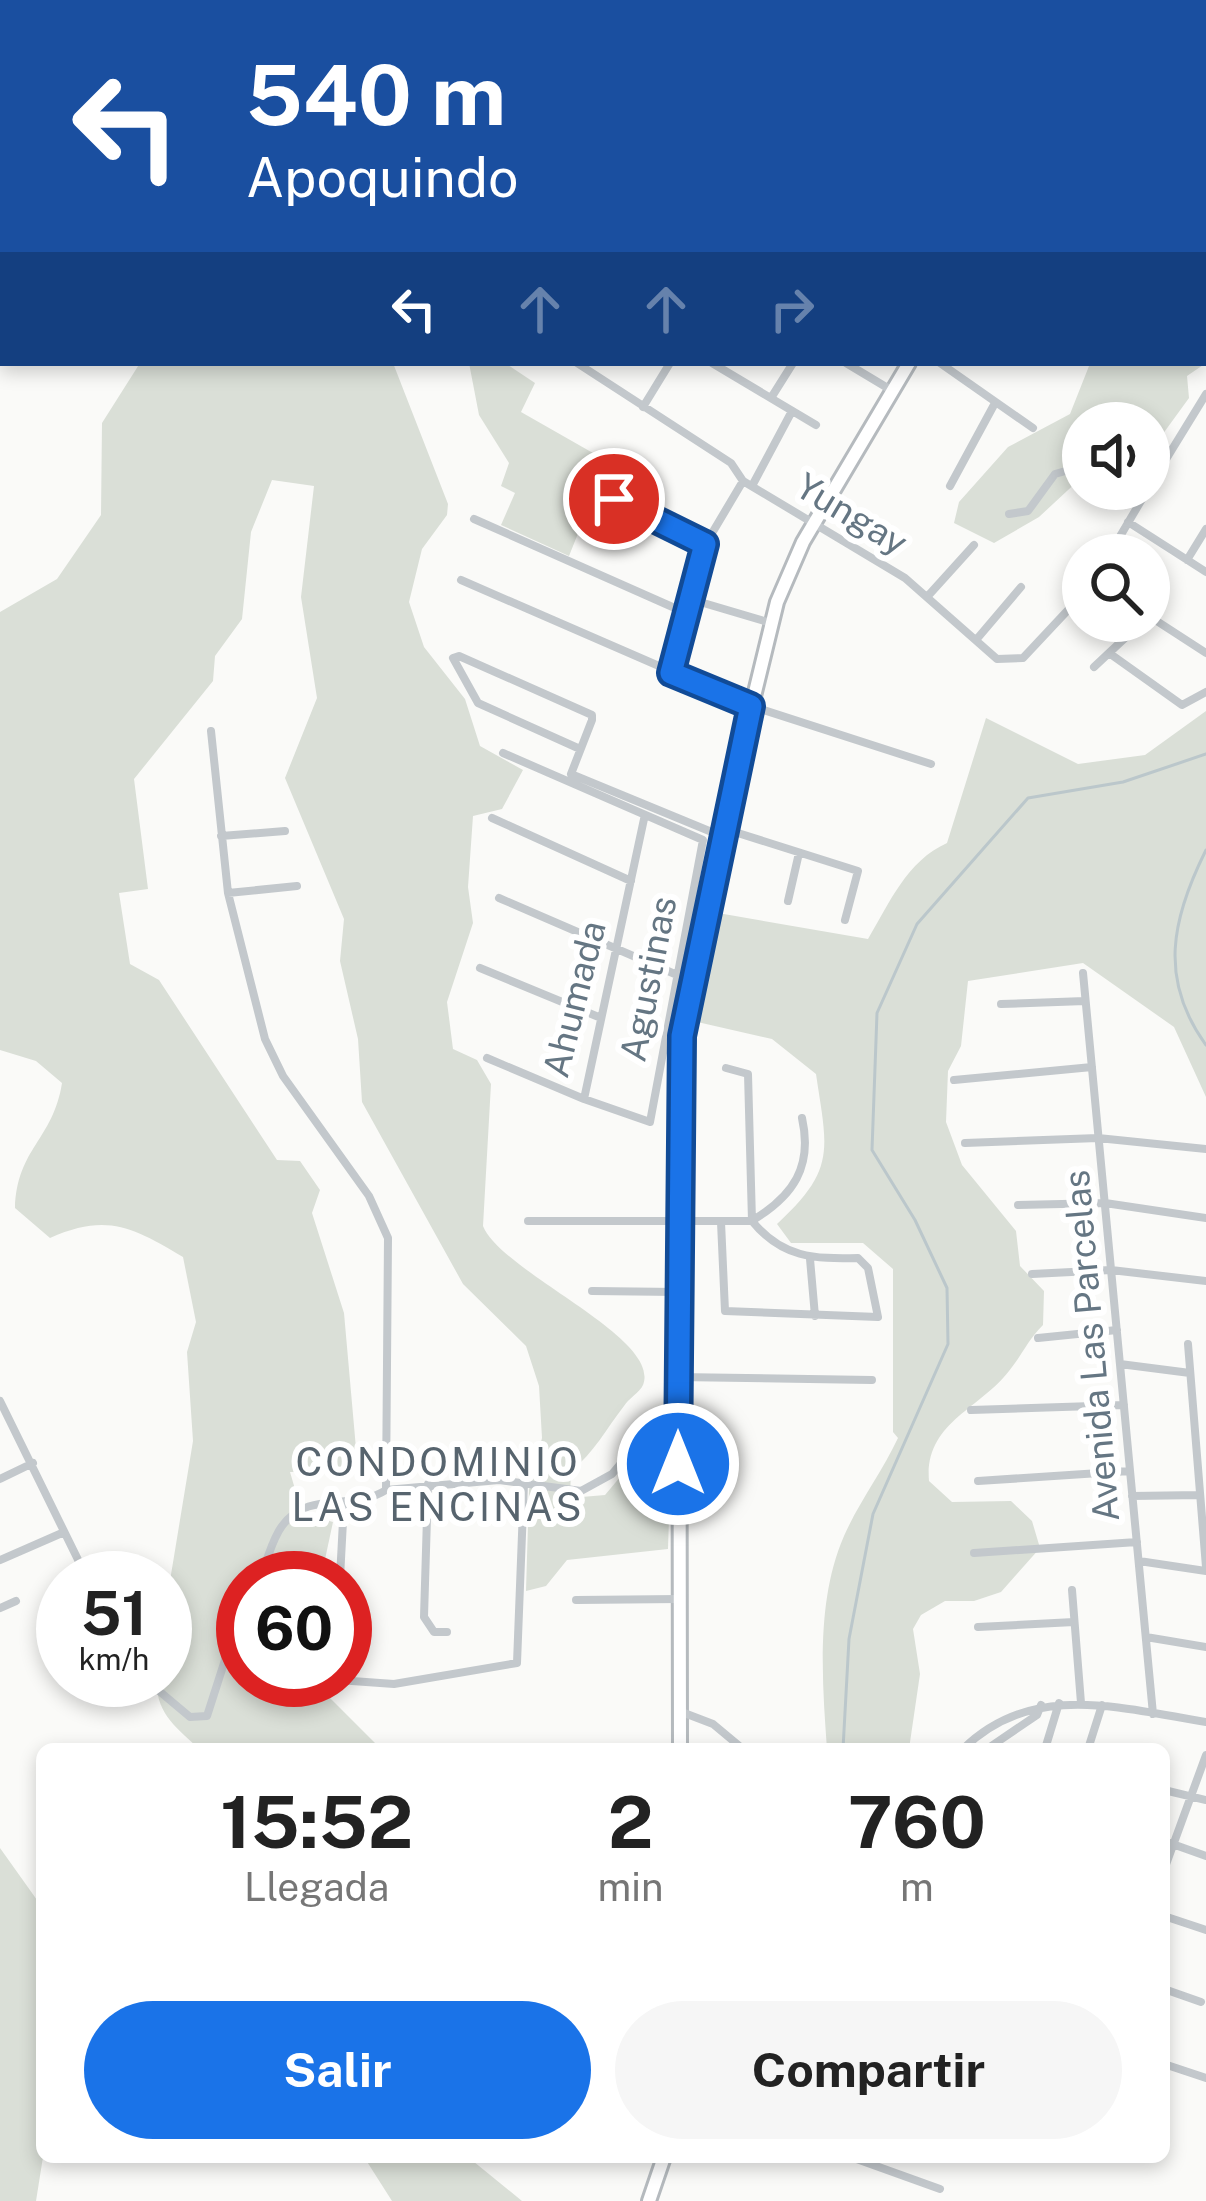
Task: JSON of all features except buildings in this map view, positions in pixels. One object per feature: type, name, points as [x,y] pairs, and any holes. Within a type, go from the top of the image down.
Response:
[{"type":"main road","points":[[680,1743],[676,1220],[679,1071],[691,981],[721,832],[771,623],[788,572],[907,366]]},
{"type":"main road","points":[[649,2201],[662,2163]]},
{"type":"street","name":"Yungay","points":[[582,366],[731,463],[747,484],[815,522],[927,597],[997,659],[1018,660],[1062,622]]},
{"type":"street","points":[[643,407],[668,366]]},
{"type":"street","points":[[717,366],[816,425]]},
{"type":"street","points":[[771,398],[791,366]]},
{"type":"street","points":[[851,366],[892,391]]},
{"type":"street","points":[[944,366],[1033,428]]},
{"type":"street","points":[[1170,452],[1206,394]]},
{"type":"street","points":[[950,486],[995,403]]},
{"type":"street","points":[[671,673],[705,544],[792,411]]},
{"type":"street","points":[[1009,514],[1028,511],[1055,474],[1062,472]]},
{"type":"street","points":[[614,499],[705,544]]},
{"type":"street","points":[[1121,534],[1135,510]]},
{"type":"street","points":[[474,519],[686,613]]},
{"type":"street","points":[[1128,522],[1206,572]]},
{"type":"street","points":[[1187,560],[1206,530]]},
{"type":"street","points":[[927,597],[974,544]]},
{"type":"street","points":[[461,580],[751,706],[932,764]]},
{"type":"street","points":[[976,640],[1021,586]]},
{"type":"street","points":[[690,599],[771,623]]},
{"type":"street","points":[[1170,630],[1206,653]]},
{"type":"street","points":[[1094,667],[1121,642]]},
{"type":"street","points":[[1109,653],[1183,705],[1206,692]]},
{"type":"street","points":[[580,749],[478,703],[453,658],[459,656],[588,713],[592,720],[571,774],[721,832],[858,872],[845,920]]},
{"type":"street","points":[[211,730],[228,893],[249,990],[272,1058],[369,1196],[388,1238],[386,1490]]},
{"type":"street","points":[[503,753],[644,818]]},
{"type":"street","points":[[492,818],[631,880]]},
{"type":"street","name":"Ahumada","points":[[487,1058],[584,1099],[644,818]]},
{"type":"street","name":"Agustinas","points":[[584,1099],[650,1122],[703,840],[644,818]]},
{"type":"street","points":[[221,836],[285,831]]},
{"type":"street","points":[[788,901],[799,853]]},
{"type":"street","points":[[228,893],[297,886]]},
{"type":"street","points":[[499,898],[691,981]]},
{"type":"street","points":[[480,968],[602,1018]]},
{"type":"street","name":"Avenida Las Parcelas","points":[[1083,973],[1153,1714]]},
{"type":"street","points":[[1001,1004],[1085,1001]]},
{"type":"street","points":[[954,1080],[1092,1067]]},
{"type":"street","points":[[721,1222],[724,1311],[878,1317],[868,1268],[858,1258],[810,1259],[779,1247],[752,1221],[748,1074],[726,1068]]},
{"type":"street","points":[[527,1221],[752,1221],[782,1203],[799,1177],[806,1150],[802,1118]]},
{"type":"street","points":[[965,1143],[1099,1138],[1206,1149]]},
{"type":"street","points":[[1018,1205],[1105,1203],[1206,1218]]},
{"type":"street","points":[[810,1259],[815,1316]]},
{"type":"street","points":[[1032,1274],[1111,1270],[1206,1282]]},
{"type":"street","points":[[592,1291],[677,1292]]},
{"type":"street","points":[[1038,1338],[1117,1330]]},
{"type":"street","points":[[1138,1561],[1206,1569],[1188,1344]]},
{"type":"street","points":[[1120,1364],[1190,1373]]},
{"type":"street","points":[[677,1377],[872,1380]]},
{"type":"street","points":[[0,1402],[72,1551]]},
{"type":"street","points":[[971,1410],[1124,1405]]},
{"type":"street","points":[[273,1551],[290,1517],[311,1504],[367,1500],[386,1490],[428,1484],[524,1482],[563,1492],[590,1489],[612,1474],[650,1427],[678,1418]]},
{"type":"street","points":[[0,1479],[33,1463]]},
{"type":"street","points":[[978,1481],[1130,1472]]},
{"type":"street","points":[[372,1682],[394,1684],[518,1664],[524,1482]]},
{"type":"street","points":[[428,1484],[424,1617],[434,1632],[447,1632]]},
{"type":"street","points":[[1132,1496],[1200,1495]]},
{"type":"street","points":[[341,1551],[344,1502]]},
{"type":"street","points":[[0,1560],[62,1533]]},
{"type":"street","points":[[974,1553],[1137,1542]]},
{"type":"street","points":[[1072,1590],[1081,1703]]},
{"type":"street","points":[[576,1600],[679,1599]]},
{"type":"street","points":[[0,1608],[16,1601]]},
{"type":"street","points":[[978,1627],[1074,1622]]},
{"type":"street","points":[[1146,1637],[1206,1647]]},
{"type":"street","points":[[178,1707],[190,1717],[207,1716],[216,1688]]},
{"type":"street","points":[[1047,1743],[1060,1703]]},
{"type":"street","points":[[970,1743],[994,1724],[1060,1703],[1206,1722]]},
{"type":"street","points":[[1090,1743],[1102,1705]]},
{"type":"street","points":[[996,1743],[1036,1715],[1041,1706]]},
{"type":"street","points":[[679,1711],[712,1724],[736,1743]]},
{"type":"street","points":[[1170,1841],[1206,1755]]},
{"type":"street","points":[[1170,1792],[1206,1800]]},
{"type":"street","points":[[1170,1843],[1206,1856]]},
{"type":"street","points":[[1170,1918],[1206,1930]]},
{"type":"street","points":[[1170,1991],[1201,2002]]},
{"type":"street","points":[[1170,2066],[1206,2078]]},
{"type":"street","points":[[868,2163],[940,2188]]},
{"type":"shaded area","points":[[138,366],[394,366],[448,504],[447,515],[422,549],[409,602],[424,647],[465,699],[480,746],[523,770],[502,809],[473,816],[468,887],[473,923],[447,1002],[453,1049],[477,1060],[491,1084],[483,1226],[519,1264],[606,1326],[642,1366],[641,1388],[571,1471],[570,1498],[605,1495],[662,1427],[672,1427],[668,1549],[567,1560],[546,1586],[526,1591],[529,1490],[542,1438],[539,1386],[526,1346],[463,1284],[362,1102],[358,1039],[340,961],[344,919],[285,778],[317,698],[301,597],[314,486],[272,480],[251,532],[242,619],[215,656],[213,681],[134,779],[148,889],[119,893],[130,964],[159,980],[277,1160],[300,1161],[320,1190],[312,1213],[344,1313],[358,1471],[290,1472],[302,1513],[333,1522],[327,1551],[216,1551],[216,1707],[339,1707],[375,1743],[193,1743],[169,1719],[163,1707],[192,1707],[192,1551],[175,1551],[193,1441],[187,1352],[196,1322],[183,1257],[119,1227],[88,1226],[50,1238],[15,1208],[22,1171],[51,1118],[62,1083],[36,1061],[0,1050],[0,612],[57,579],[101,515],[102,423]]},
{"type":"shaded area","points":[[470,366],[510,366],[535,383],[521,412],[607,461],[569,556],[501,525],[515,493],[501,486],[509,463],[479,415]]},
{"type":"shaded area","points":[[1089,366],[1202,366],[1187,376],[1189,398],[1170,424],[1170,402],[1075,402]]},
{"type":"shaded area","points":[[1062,418],[1062,496],[1039,517],[994,543],[954,523],[959,502],[1008,447]]},
{"type":"shaded area","points":[[1206,711],[1206,1097],[1174,1027],[1083,963],[968,981],[961,1046],[948,1071],[946,1122],[962,1165],[1016,1231],[1020,1266],[1044,1291],[1043,1325],[997,1384],[944,1431],[930,1461],[929,1481],[952,1502],[1011,1501],[1032,1521],[1040,1548],[1001,1592],[974,1601],[945,1601],[921,1615],[913,1629],[920,1674],[910,1743],[827,1743],[825,1613],[835,1561],[898,1438],[893,1432],[893,1269],[863,1243],[791,1243],[777,1224],[819,1172],[824,1140],[816,1074],[772,1039],[693,1021],[718,913],[868,939],[910,872],[947,843],[986,718],[1078,764],[1145,755]]},
{"type":"shaded area","points":[[0,1848],[36,1899],[36,2163],[42,2163],[36,2201],[0,2201]]},
{"type":"shaded area","points":[[368,2163],[475,2163],[522,2201],[392,2201]]},
{"type":"waterway","points":[[843,1743],[849,1639],[873,1514],[948,1344],[947,1288],[915,1220],[872,1150],[877,1013],[917,924],[1028,798],[1123,782],[1206,754]]},
{"type":"waterway","points":[[1206,850],[1185,900],[1175,948],[1181,996],[1206,1045]]},
{"type":"district","name":"CONDOMINIO LAS ENCINAS","points":[[438,1484]]},
{"type":"route","points":[[614,499],[705,544],[671,673],[751,706],[713,870],[682,1036],[676,1220],[678,1464]]}]
